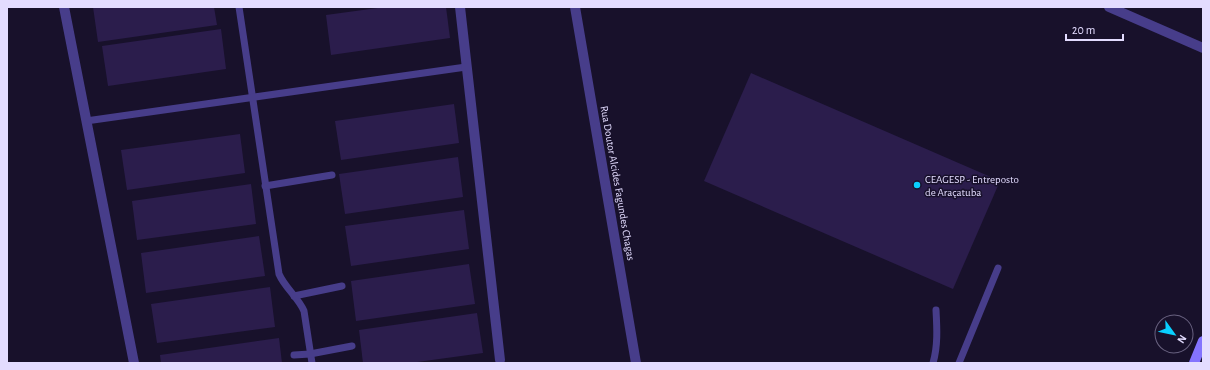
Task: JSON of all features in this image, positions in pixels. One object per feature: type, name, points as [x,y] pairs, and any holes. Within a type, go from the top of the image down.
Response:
[{"type":"street","points":[[64,7],[134,363]]},
{"type":"street","points":[[460,7],[500,360]]},
{"type":"street","name":"Rua Doutor Alcides Fagundes Chagas","points":[[576,7],[636,363]]},
{"type":"street","points":[[1109,7],[1203,48]]},
{"type":"street","points":[[1194,363],[1203,341]]},
{"type":"lane","points":[[239,7],[279,274],[304,311],[312,363]]},
{"type":"lane","points":[[86,121],[466,67]]},
{"type":"lane","points":[[265,186],[332,175]]},
{"type":"lane","points":[[959,363],[998,268]]},
{"type":"lane","points":[[294,296],[342,286]]},
{"type":"lane","points":[[933,363],[936,353],[937,338],[936,310]]},
{"type":"lane","points":[[294,355],[310,354],[352,346]]},
{"type":"building","points":[[93,7],[214,7],[217,25],[98,42]]},
{"type":"building","points":[[385,7],[446,7],[450,38],[331,55],[326,15]]},
{"type":"building","points":[[221,29],[226,69],[108,86],[102,46]]},
{"type":"building","points":[[751,73],[1000,181],[953,289],[704,181]]},
{"type":"building","points":[[454,104],[459,143],[341,160],[335,121]]},
{"type":"building","points":[[240,134],[245,173],[127,190],[121,150]]},
{"type":"building","points":[[458,157],[463,197],[345,214],[339,174]]},
{"type":"building","points":[[251,184],[256,224],[137,240],[132,201]]},
{"type":"building","points":[[464,210],[469,249],[351,266],[345,226]]},
{"type":"building","points":[[259,236],[265,276],[146,293],[141,253]]},
{"type":"building","points":[[469,264],[475,304],[356,321],[351,281]]},
{"type":"building","points":[[270,287],[275,327],[157,343],[151,304]]},
{"type":"building","points":[[477,313],[483,353],[410,363],[363,363],[359,330]]},
{"type":"building","points":[[279,338],[282,363],[161,363],[160,355]]},
{"type":"place","name":"CEAGESP - Entreposto de Araçatuba","points":[[917,185]]}]
